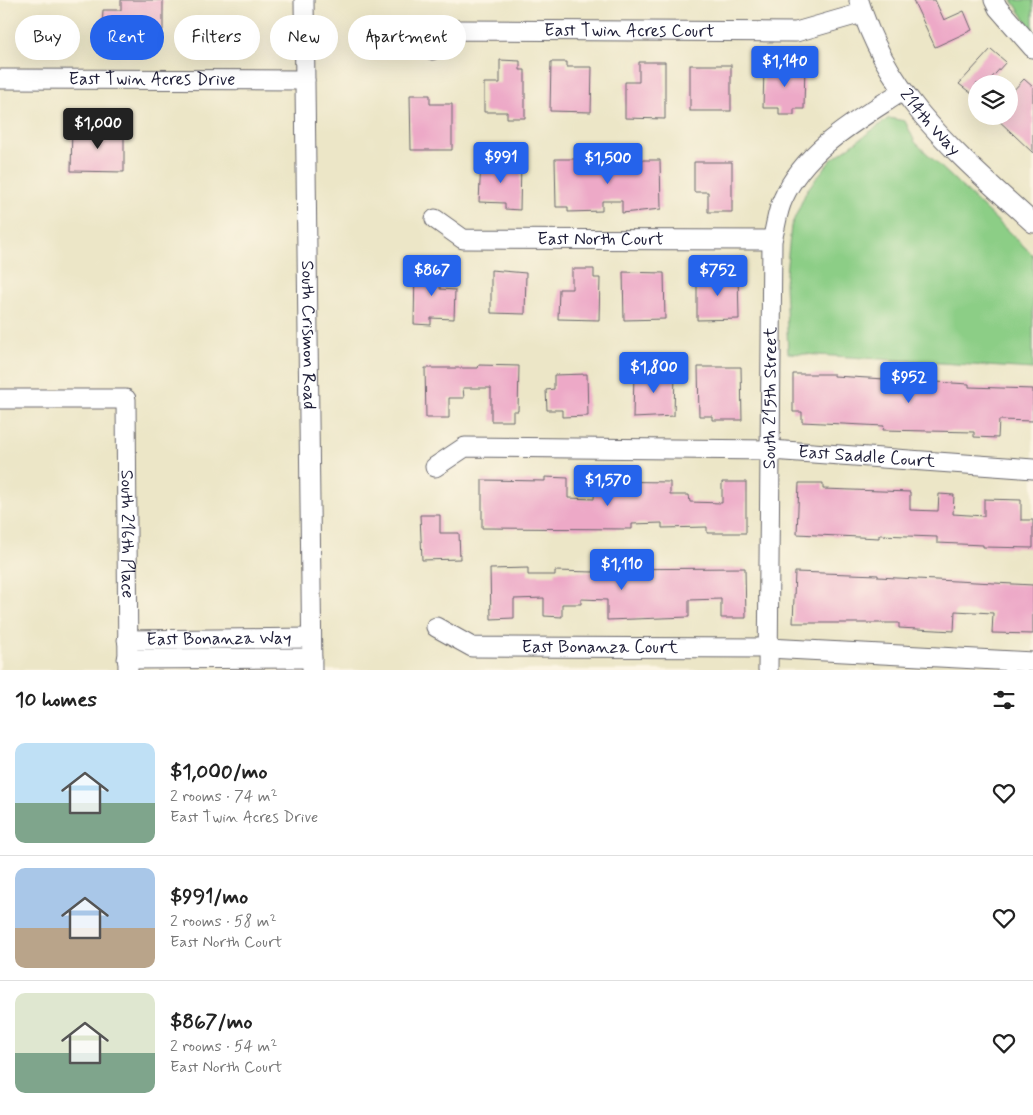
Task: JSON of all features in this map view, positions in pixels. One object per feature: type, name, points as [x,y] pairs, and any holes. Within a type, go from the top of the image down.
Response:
[{"type":"street","name":"South Crismon Road","points":[[304,0],[312,664]]},
{"type":"street","points":[[994,0],[998,8],[1033,48]]},
{"type":"street","name":"East Twin Acres Court","points":[[466,30],[796,32],[860,6]]},
{"type":"street","name":"214th Way","points":[[860,6],[879,54],[902,92],[964,160],[1033,223]]},
{"type":"street","name":"East Twin Acres Drive","points":[[0,79],[305,80]]},
{"type":"street","name":"South 215th Street","points":[[768,670],[772,240],[782,199],[804,166],[838,134],[902,92]]},
{"type":"street","name":"East North Court","points":[[434,219],[463,239],[772,240]]},
{"type":"street","name":"South 216th Place","points":[[0,398],[126,399],[128,656]]},
{"type":"street","name":"East Saddle Court","points":[[435,467],[466,447],[771,450],[1033,469]]},
{"type":"street","name":"East Bonanza Court","points":[[436,627],[472,647],[768,648]]},
{"type":"street","name":"East Bonanza Way","points":[[128,656],[311,638]]},
{"type":"street","points":[[768,648],[1033,662]]},
{"type":"street","name":"East Bonanza Way","points":[[128,656],[312,664]]},
{"type":"green space","points":[[1012,0],[1033,0],[1033,31]]},
{"type":"green space","points":[[889,118],[905,121],[915,142],[1033,255],[1033,369],[788,353],[785,283],[791,226],[807,190],[831,160]]},
{"type":"building","points":[[121,0],[163,0],[163,15],[103,15],[103,10],[121,10]]},
{"type":"building","points":[[913,0],[935,0],[944,20],[964,11],[972,30],[935,47]]},
{"type":"building","points":[[991,49],[1006,62],[994,75],[968,75],[968,91],[959,84]]},
{"type":"building","points":[[500,60],[520,61],[520,70],[525,70],[525,118],[507,118],[507,112],[484,112],[484,83],[500,83]]},
{"type":"building","points":[[551,62],[567,62],[567,67],[592,67],[591,112],[550,111]]},
{"type":"building","points":[[639,62],[665,62],[665,119],[625,118],[625,82],[639,82]]},
{"type":"building","points":[[786,62],[805,62],[804,109],[794,109],[794,115],[779,115],[779,108],[763,108],[764,67],[786,67]]},
{"type":"building","points":[[690,65],[731,65],[731,111],[690,111]]},
{"type":"building","points":[[1024,79],[1033,87],[1033,153],[1003,125],[1018,125],[1018,85]]},
{"type":"building","points":[[410,95],[430,95],[430,104],[452,104],[452,150],[411,150]]},
{"type":"building","points":[[72,128],[124,128],[124,172],[71,171]]},
{"type":"building","points":[[555,159],[599,159],[599,167],[631,166],[631,160],[660,160],[661,209],[622,213],[622,201],[602,201],[602,211],[568,212],[568,207],[556,207]]},
{"type":"building","points":[[481,161],[521,162],[520,210],[505,209],[505,203],[479,202]]},
{"type":"building","points":[[694,162],[732,162],[732,212],[708,212],[708,192],[694,192]]},
{"type":"building","points":[[415,267],[441,267],[440,289],[455,290],[454,319],[431,318],[431,325],[414,324]]},
{"type":"building","points":[[572,269],[594,269],[594,278],[600,278],[599,320],[558,319],[559,289],[572,289]]},
{"type":"building","points":[[491,270],[526,273],[525,314],[491,313]]},
{"type":"building","points":[[623,272],[664,273],[665,319],[624,320]]},
{"type":"building","points":[[697,273],[738,274],[739,319],[697,320]]},
{"type":"building","points":[[479,365],[519,366],[518,411],[513,411],[513,421],[491,421],[491,388],[463,388],[464,398],[449,398],[449,418],[426,418],[425,368],[478,368]]},
{"type":"building","points":[[698,367],[741,367],[742,420],[712,420],[712,416],[699,416]]},
{"type":"building","points":[[634,371],[675,371],[674,416],[633,418]]},
{"type":"building","points":[[587,374],[588,416],[562,417],[562,410],[547,410],[546,390],[554,389],[554,375]]},
{"type":"building","points":[[793,374],[834,374],[834,376],[969,384],[969,387],[1033,389],[1033,421],[999,420],[998,438],[974,437],[974,432],[883,430],[884,426],[802,422],[802,412],[793,412]]},
{"type":"building","points":[[545,477],[568,478],[568,498],[594,499],[595,481],[670,482],[670,495],[689,495],[690,502],[722,503],[722,482],[746,482],[746,533],[707,533],[707,527],[662,528],[662,523],[632,524],[632,529],[482,528],[482,480],[545,481]]},
{"type":"building","points":[[799,483],[823,483],[823,489],[910,492],[910,510],[938,511],[939,494],[954,495],[953,514],[984,516],[984,499],[1021,500],[1021,520],[1033,520],[1033,548],[983,547],[983,545],[937,543],[937,537],[879,535],[879,538],[797,534]]},
{"type":"building","points":[[420,515],[440,515],[440,533],[459,533],[460,559],[422,560]]},
{"type":"building","points":[[528,568],[528,575],[555,575],[555,571],[594,572],[594,569],[745,568],[746,618],[721,618],[721,599],[689,600],[689,617],[607,620],[607,600],[581,599],[581,604],[562,604],[562,617],[544,616],[544,598],[514,599],[514,618],[491,619],[490,569]]},
{"type":"building","points":[[795,572],[878,575],[878,577],[1033,585],[1033,634],[992,633],[993,613],[955,611],[954,631],[899,628],[899,623],[793,623]]}]
